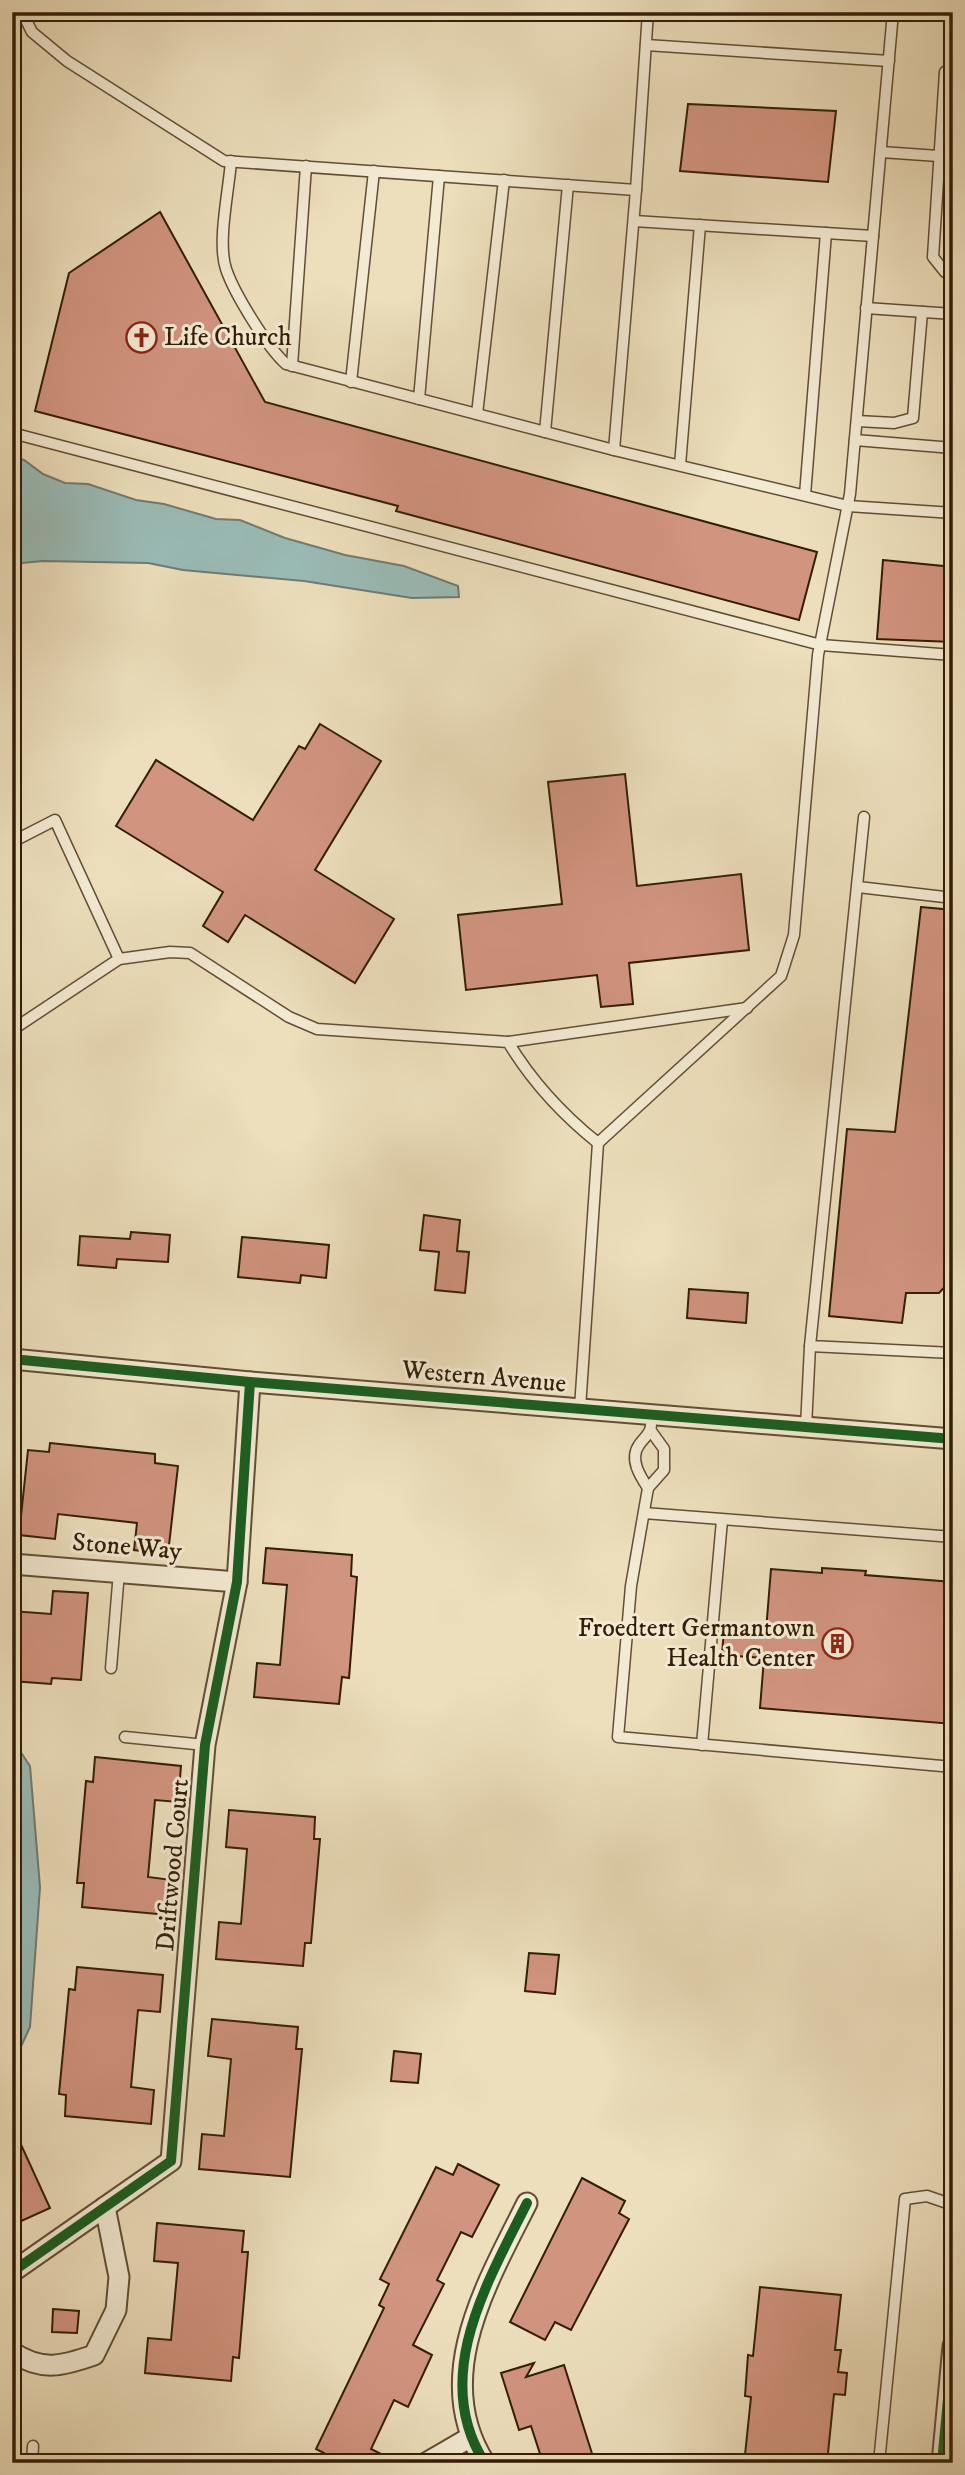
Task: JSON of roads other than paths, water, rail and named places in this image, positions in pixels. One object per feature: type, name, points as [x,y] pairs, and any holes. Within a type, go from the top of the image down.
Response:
[{"type":"street","name":"Western Avenue","points":[[12,1359],[250,1382],[580,1408],[651,1422],[806,1427],[953,1439]]},
{"type":"street","name":"Driftwood Court","points":[[12,2272],[172,2161],[205,1745],[237,1582],[250,1382]]},
{"type":"street","name":"Stone Way","points":[[12,1564],[237,1582]]},
{"type":"street","points":[[485,2463],[469,2438],[463,2411],[463,2360],[472,2322],[527,2203]]},
{"type":"street","points":[[12,2352],[24,2360],[58,2368],[94,2356],[116,2309],[119,2277],[105,2207]]},
{"type":"street","points":[[942,2463],[953,2346]]},
{"type":"street","points":[[426,2463],[469,2438]]},
{"type":"lane","points":[[12,26],[16,12]]},
{"type":"lane","points":[[22,12],[32,32],[67,61],[224,161],[636,190]]},
{"type":"lane","points":[[614,450],[649,12]]},
{"type":"lane","points":[[580,1408],[598,1143],[781,976],[794,935],[821,645],[848,506],[893,12]]},
{"type":"lane","points":[[646,45],[889,61]]},
{"type":"lane","points":[[953,66],[945,72],[933,257],[945,272],[953,273]]},
{"type":"lane","points":[[881,152],[953,157]]},
{"type":"lane","points":[[231,161],[223,249],[225,269],[271,351],[286,364],[614,450],[848,506],[953,513]]},
{"type":"lane","points":[[292,366],[306,166]]},
{"type":"lane","points":[[351,382],[374,172]]},
{"type":"lane","points":[[419,399],[439,176]]},
{"type":"lane","points":[[477,414],[504,180]]},
{"type":"lane","points":[[545,432],[568,185]]},
{"type":"lane","points":[[634,220],[873,236]]},
{"type":"lane","points":[[680,465],[700,225]]},
{"type":"lane","points":[[805,495],[826,233]]},
{"type":"lane","points":[[866,307],[953,314]]},
{"type":"lane","points":[[857,421],[894,424],[913,418],[922,312]]},
{"type":"lane","points":[[12,433],[821,645],[953,654]]},
{"type":"lane","points":[[855,440],[953,449]]},
{"type":"lane","points":[[806,1427],[810,1346],[864,817]]},
{"type":"lane","points":[[12,842],[55,820],[119,959]]},
{"type":"lane","points":[[858,887],[953,898]]},
{"type":"lane","points":[[12,1030],[119,959],[170,952],[190,953],[289,1017],[317,1029],[509,1042],[748,1008]]},
{"type":"lane","points":[[509,1042],[524,1068],[580,1129],[598,1143]]},
{"type":"lane","points":[[810,1346],[953,1353]]},
{"type":"lane","points":[[648,1488],[636,1468],[637,1447],[651,1422]]},
{"type":"lane","points":[[651,1422],[664,1449],[664,1470],[648,1488],[631,1586],[618,1737],[953,1767]]},
{"type":"lane","points":[[644,1513],[953,1537]]},
{"type":"lane","points":[[702,1745],[722,1520]]},
{"type":"lane","points":[[111,1668],[119,1572]]},
{"type":"lane","points":[[125,1737],[205,1745]]},
{"type":"lane","points":[[878,2463],[905,2199],[927,2196],[953,2205]]},
{"type":"lane","points":[[32,2463],[33,2446]]},
{"type":"water","points":[[12,457],[24,460],[43,474],[65,483],[88,484],[136,500],[164,504],[216,519],[240,520],[285,538],[345,555],[404,566],[458,586],[459,597],[412,598],[304,581],[183,570],[148,563],[43,561],[12,564]]},
{"type":"water","points":[[12,1739],[30,1766],[40,1887],[30,2027],[12,2066]]},
{"type":"place","name":"Life Church","points":[[141,337]]},
{"type":"place","name":"Froedtert Germantown Health Center","points":[[838,1643]]}]
